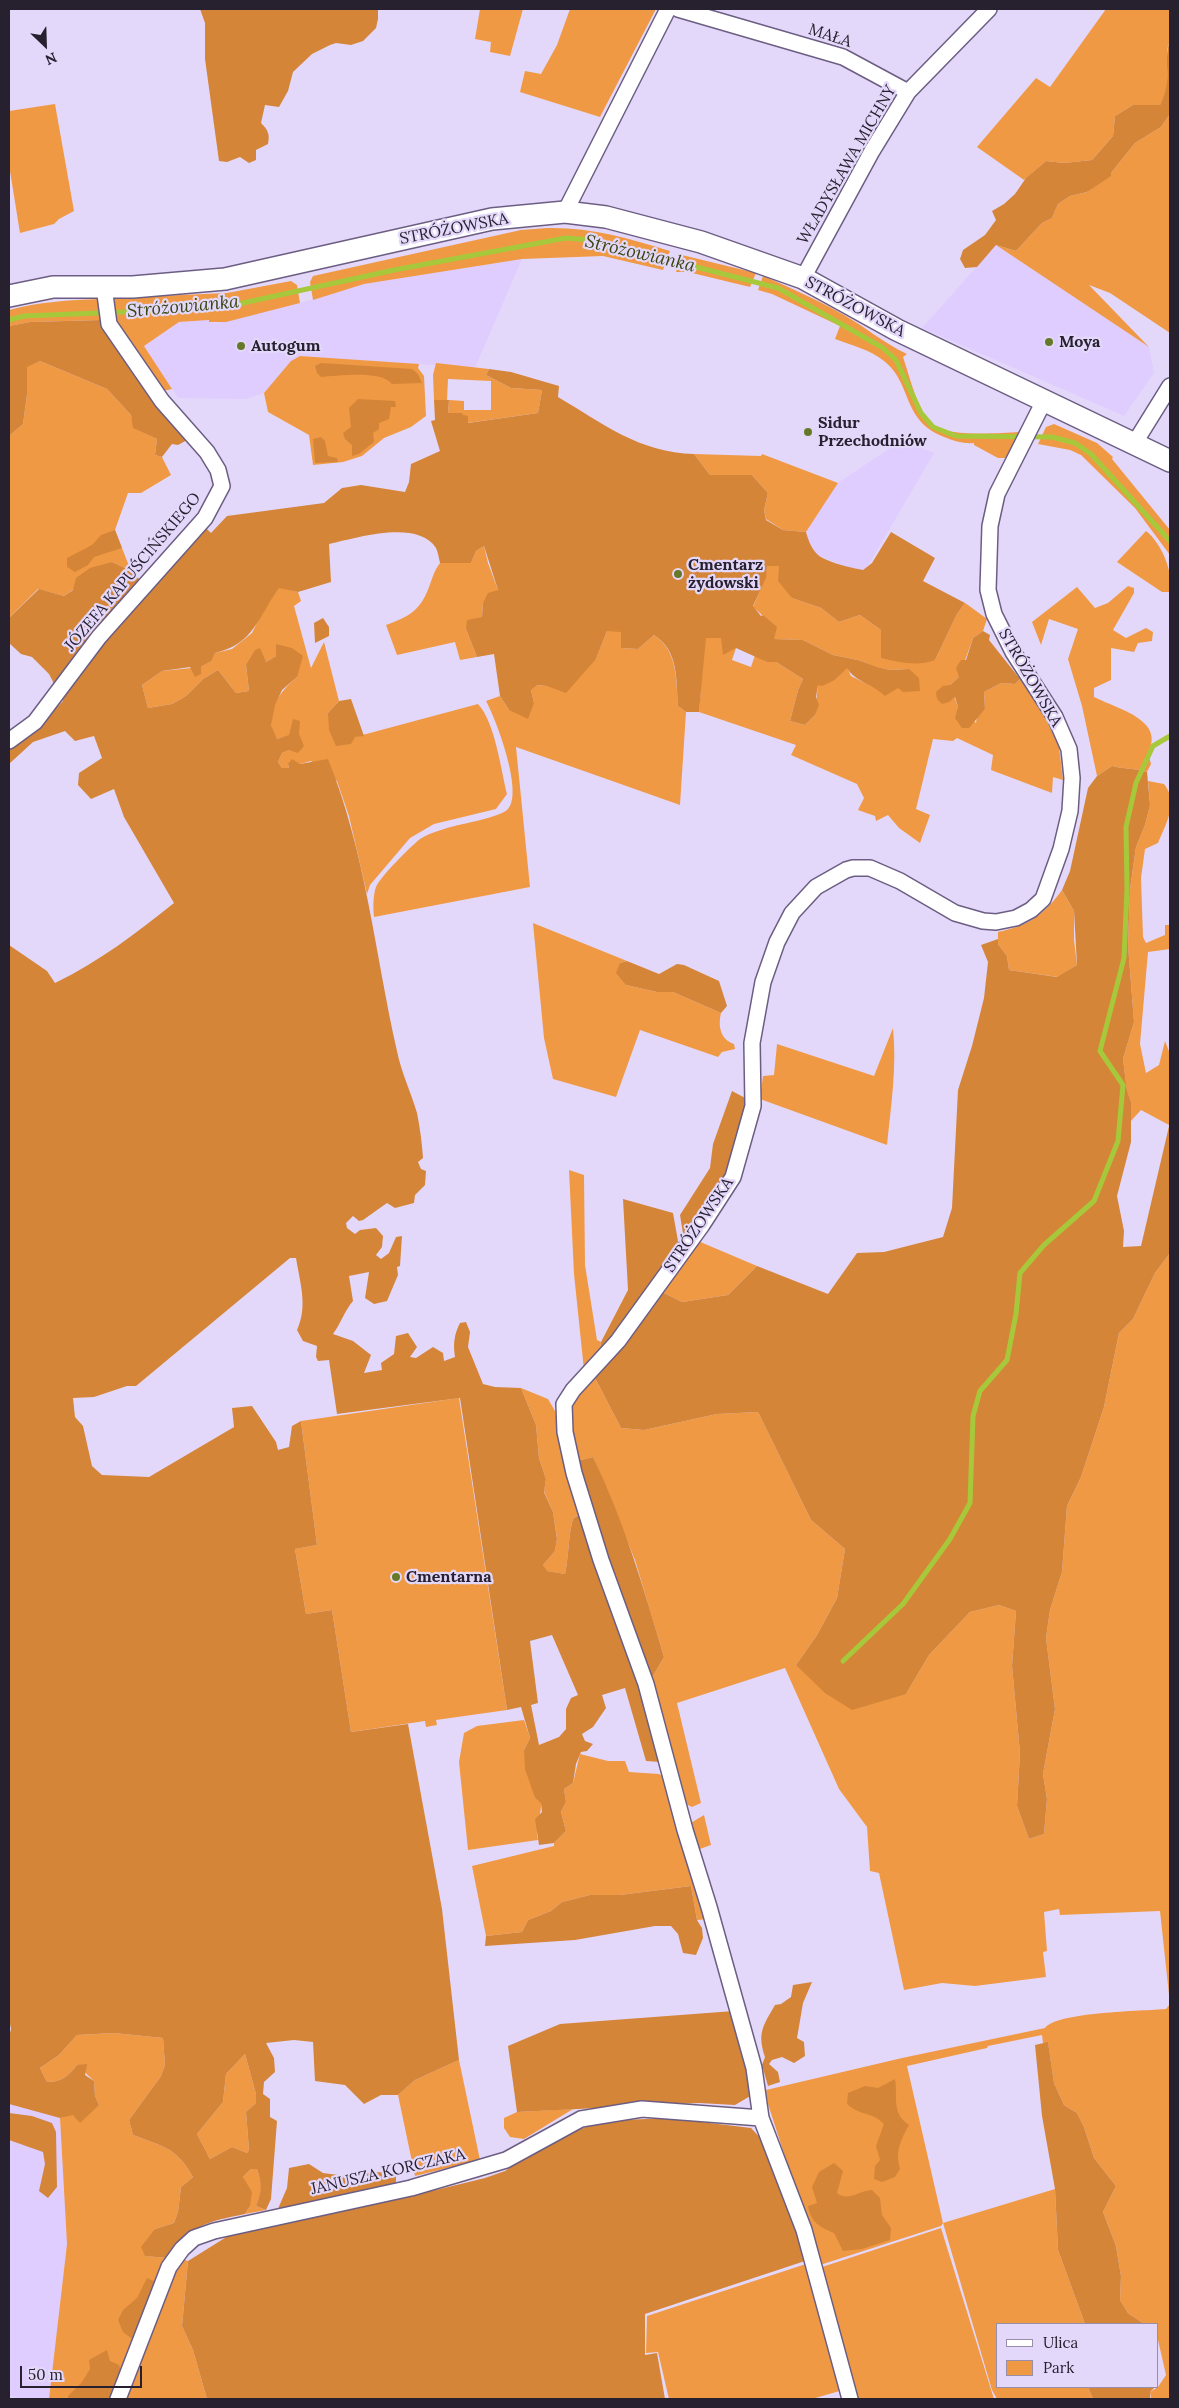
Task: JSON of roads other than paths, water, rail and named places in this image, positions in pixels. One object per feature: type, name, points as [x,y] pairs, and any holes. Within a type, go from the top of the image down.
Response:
[{"type":"main road","name":"STRÓŻOWSKA","points":[[9,296],[53,287],[105,293],[133,287],[225,278],[492,219],[565,212],[606,217],[701,242],[803,278],[897,330],[1170,460]]},
{"type":"street","points":[[565,212],[668,9]]},
{"type":"street","name":"MAŁA","points":[[678,9],[843,57],[908,92]]},
{"type":"street","name":"WŁADYSŁAWA MICHNY","points":[[803,278],[872,151],[908,92],[988,9]]},
{"type":"street","name":"JÓZEFA KAPUŚCIŃSKIEGO","points":[[9,741],[35,722],[99,637],[205,518],[216,501],[222,486],[218,470],[207,452],[162,401],[109,324],[105,293]]},
{"type":"street","points":[[1134,444],[1170,386]]},
{"type":"street","name":"STRÓŻOWSKA","points":[[760,2118],[754,2068],[709,1907],[685,1830],[646,1684],[600,1560],[574,1473],[565,1432],[564,1404],[573,1390],[618,1341],[702,1225],[733,1177],[753,1106],[752,1044],[763,982],[777,942],[792,913],[816,887],[846,870],[870,868],[900,880],[955,913],[983,921],[996,922],[1016,918],[1031,910],[1043,899],[1061,849],[1070,811],[1072,778],[1068,749],[1055,717],[1013,652],[994,614],[988,590],[990,526],[997,494],[1022,448],[1044,401]]},
{"type":"street","name":"JANUSZA KORCZAKA","points":[[118,2399],[169,2267],[182,2249],[194,2238],[214,2230],[411,2188],[506,2160],[582,2119],[642,2109],[760,2118]]},
{"type":"street","points":[[760,2118],[804,2230],[850,2399]]},
{"type":"waterway","name":"Stróżowianka","points":[[9,320],[24,316],[220,308],[394,270],[566,238],[591,240],[778,288],[883,348],[896,360],[921,413],[933,427],[956,436],[1052,437],[1075,443],[1091,454],[1170,541]]},
{"type":"waterway","points":[[843,1661],[903,1604],[950,1539],[970,1503],[973,1416],[980,1391],[1007,1360],[1016,1314],[1020,1273],[1044,1245],[1094,1201],[1118,1141],[1123,1085],[1100,1051],[1124,958],[1127,889],[1126,827],[1136,783],[1153,746],[1170,736]]},
{"type":"place","name":"Moya","points":[[1049,342]]},
{"type":"place","name":"Autogum","points":[[241,346]]},
{"type":"place","name":"Sidur Przechodniów","points":[[808,432]]},
{"type":"place","name":"Cmentarz żydowski","points":[[678,574]]},
{"type":"place","name":"Cmentarna","points":[[396,1577]]}]
